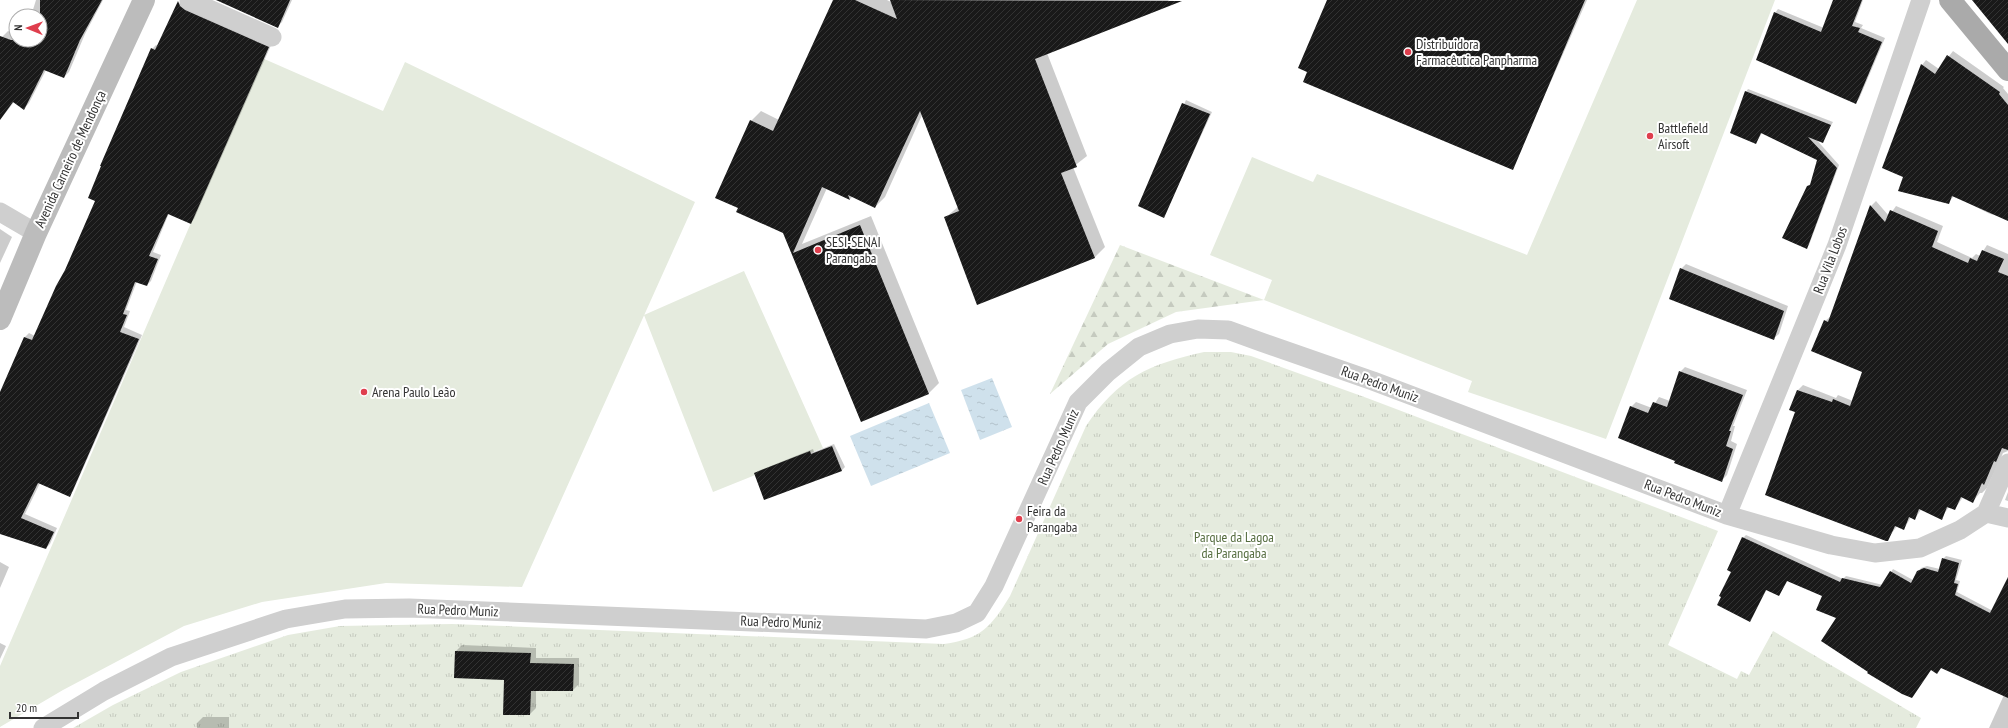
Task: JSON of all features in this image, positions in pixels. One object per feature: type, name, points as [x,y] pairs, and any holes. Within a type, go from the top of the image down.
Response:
[{"type":"main road","name":"Avenida Carneiro de Mendonça","points":[[0,318],[36,233],[144,0]]},
{"type":"main road","points":[[1950,0],[2008,70]]},
{"type":"street","points":[[189,0],[272,37]]},
{"type":"street","name":"Rua Vila Lobos","points":[[1727,515],[1837,245],[1921,0]]},
{"type":"street","points":[[0,212],[36,233]]},
{"type":"street","name":"Rua Pedro Muniz","points":[[43,728],[104,691],[171,657],[286,619],[345,609],[409,608],[926,629],[956,623],[977,613],[994,586],[1078,402],[1108,372],[1139,348],[1170,334],[1198,329],[1228,330],[1373,382],[1727,515],[1831,545],[1875,553],[1920,548],[1960,530],[1986,513]]},
{"type":"street","points":[[2008,463],[1986,513],[2008,518]]},
{"type":"green space","name":"Battlefield Airsoft","points":[[1637,0],[1775,0],[1606,439],[1468,392],[1472,381],[1264,300],[1272,280],[1210,255],[1252,157],[1313,182],[1317,174],[1527,255]]},
{"type":"green space","name":"Arena Paulo Leão","points":[[262,58],[383,111],[405,62],[695,202],[522,587],[386,583],[262,602],[184,626],[63,690],[0,727],[0,666]]},
{"type":"green space","points":[[1120,245],[1264,300],[1176,312],[1108,344],[1050,394]]},
{"type":"green space","points":[[744,271],[823,448],[713,492],[644,315]]},
{"type":"green space","name":"Parque da Lagoa da Parangaba","points":[[1204,352],[1231,352],[1251,356],[1367,398],[1718,531],[1668,645],[1737,679],[1741,671],[1749,675],[1773,631],[1921,718],[1916,728],[73,728],[113,705],[181,672],[288,635],[340,626],[452,624],[944,644],[967,639],[984,630],[991,623],[1010,596],[1086,426],[1098,410],[1110,396],[1136,376],[1167,362]]},
{"type":"water","points":[[992,378],[1012,427],[980,440],[961,390]]},
{"type":"water","points":[[929,403],[950,453],[871,486],[850,436]]},
{"type":"building","points":[[40,0],[102,0],[80,40],[64,78],[44,70],[24,110],[13,102],[0,120],[0,36],[8,39],[8,48],[48,48],[48,8],[40,8]]},
{"type":"building","points":[[216,0],[290,0],[278,28]]},
{"type":"building","points":[[833,0],[855,0],[897,19],[890,0],[1182,1],[1035,59],[1077,167],[1061,173],[1095,258],[977,305],[944,217],[959,211],[920,111],[875,208],[848,195],[850,200],[822,187],[793,253],[860,225],[929,394],[861,422],[783,233],[736,212],[738,208],[715,198],[750,120],[773,131]]},
{"type":"building","points":[[1327,0],[1585,0],[1513,170],[1303,82],[1307,72],[1298,68]]},
{"type":"building","points":[[1833,0],[1862,0],[1852,26],[1860,28],[1858,32],[1882,42],[1856,104],[1756,60],[1774,12],[1821,32]]},
{"type":"building","points":[[1972,0],[2008,0],[2008,44]]},
{"type":"building","points":[[178,1],[180,6],[185,10],[269,47],[191,224],[168,214],[149,256],[158,259],[147,286],[135,282],[123,314],[127,315],[120,332],[139,339],[70,497],[38,483],[21,518],[54,532],[46,549],[0,534],[0,392],[24,337],[32,340],[56,286],[65,270],[95,201],[88,198],[100,166],[151,48],[155,50]]},
{"type":"building","points":[[1947,55],[2000,92],[1999,94],[2008,105],[2008,221],[1952,196],[1949,204],[1898,191],[1903,177],[1882,168],[1921,64],[1935,74]]},
{"type":"building","points":[[1745,91],[1831,125],[1823,143],[1808,137],[1837,168],[1807,249],[1782,238],[1807,186],[1810,185],[1817,160],[1761,133],[1756,144],[1730,133]]},
{"type":"building","points":[[1182,103],[1210,114],[1164,218],[1138,206]]},
{"type":"building","points":[[1870,205],[1885,222],[1890,210],[1938,231],[1932,247],[1968,263],[1970,258],[1977,261],[1982,250],[2004,259],[1998,272],[2008,276],[2008,450],[2002,448],[1996,462],[1994,461],[1984,485],[1982,483],[1973,503],[1961,497],[1955,510],[1947,507],[1942,520],[1919,509],[1915,520],[1909,517],[1904,530],[1895,526],[1888,541],[1765,495],[1795,412],[1789,410],[1797,390],[1832,402],[1833,399],[1850,406],[1862,372],[1811,351],[1824,320],[1828,322]]},
{"type":"building","points":[[1680,268],[1784,311],[1774,340],[1669,299]]},
{"type":"building","points":[[1679,371],[1743,395],[1729,431],[1731,431],[1726,446],[1733,449],[1722,482],[1674,463],[1675,461],[1618,438],[1630,406],[1648,413],[1653,402],[1667,407]]},
{"type":"building","points":[[832,446],[842,471],[764,500],[754,473],[810,451],[811,454]]},
{"type":"building","points":[[1742,537],[1840,582],[1842,578],[1880,587],[1890,571],[1911,583],[1917,571],[1924,568],[1938,572],[1942,558],[1959,563],[1954,583],[1958,584],[1955,595],[1990,613],[2008,577],[2008,698],[1941,668],[1937,674],[1931,670],[1912,698],[1902,694],[1867,673],[1868,672],[1821,641],[1836,618],[1816,610],[1822,596],[1787,581],[1779,596],[1766,590],[1750,622],[1717,605],[1721,597],[1719,596],[1731,572],[1727,570]]},
{"type":"building","points":[[455,651],[531,653],[530,663],[574,664],[573,691],[531,691],[530,715],[503,715],[504,680],[454,678]]},
{"type":"place","name":"Distribuidora Farmacêutica Panpharma","points":[[1408,52]]},
{"type":"place","name":"Battlefield Airsoft","points":[[1650,136]]},
{"type":"place","name":"SESI-SENAI Parangaba","points":[[818,250]]},
{"type":"place","name":"Arena Paulo Leão","points":[[364,392]]},
{"type":"place","name":"Feira da Parangaba","points":[[1019,519]]}]
